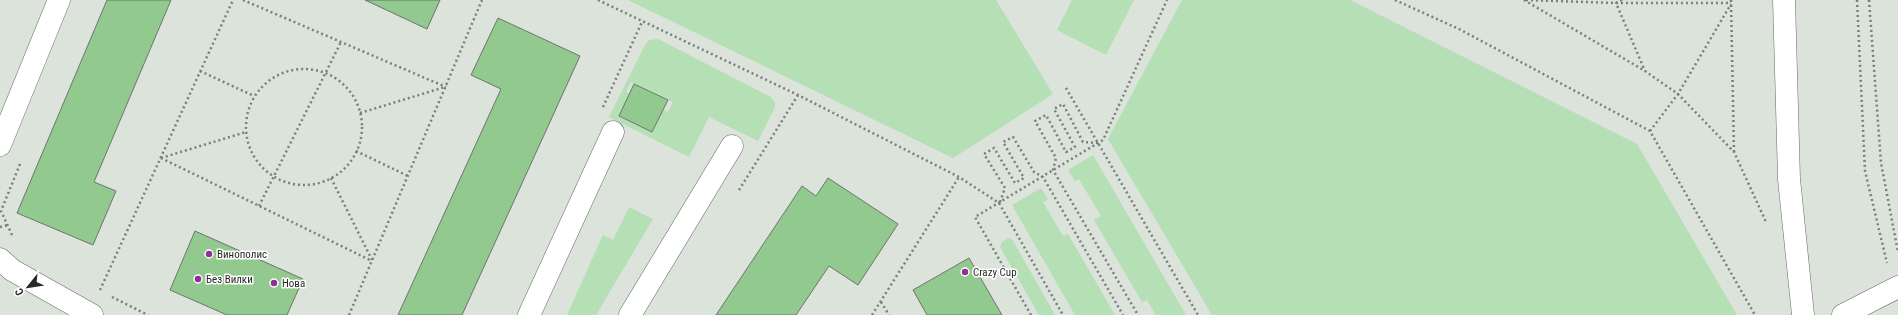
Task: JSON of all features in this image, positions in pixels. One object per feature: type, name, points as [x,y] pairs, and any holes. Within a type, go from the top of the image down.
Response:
[{"type":"lane","points":[[0,145],[59,0]]},
{"type":"lane","points":[[1784,0],[1790,179],[1803,315]]},
{"type":"lane","points":[[529,315],[613,132]]},
{"type":"lane","points":[[630,315],[732,146]]},
{"type":"lane","points":[[0,259],[12,270],[92,315]]},
{"type":"lane","points":[[1843,315],[1895,288]]},
{"type":"path","points":[[100,290],[233,0]]},
{"type":"path","points":[[243,0],[446,87]]},
{"type":"path","points":[[349,315],[482,0]]},
{"type":"path","points":[[598,0],[798,95],[958,177],[999,203],[1063,315]]},
{"type":"path","points":[[1031,315],[975,217],[1103,140],[1167,0]]},
{"type":"path","points":[[1395,0],[1459,29],[1650,131],[1755,315]]},
{"type":"path","points":[[1524,0],[1616,3],[1731,2]]},
{"type":"path","points":[[1524,0],[1645,70],[1678,94],[1734,152],[1766,223]]},
{"type":"path","points":[[1616,3],[1622,0]]},
{"type":"path","points":[[1857,0],[1866,171],[1895,288]]},
{"type":"path","points":[[1870,0],[1881,163],[1898,252]]},
{"type":"path","points":[[1650,131],[1678,94],[1731,2]]},
{"type":"path","points":[[1731,2],[1734,152]]},
{"type":"path","points":[[1616,3],[1645,70]]},
{"type":"path","points":[[259,206],[341,42]]},
{"type":"path","points":[[303,68],[325,73],[339,81],[353,95],[360,113],[362,133],[356,151],[346,167],[331,178],[313,184],[294,184],[274,176],[261,166],[251,151],[246,132],[247,114],[254,96],[267,81],[284,72],[303,68]]},
{"type":"path","points":[[200,71],[254,96]]},
{"type":"path","points":[[360,113],[446,87]]},
{"type":"path","points":[[1066,88],[1198,315]]},
{"type":"path","points":[[1098,143],[1083,142],[1062,104],[1054,109],[1075,147],[1066,152],[1046,115],[1035,121],[1056,158],[1054,170],[1138,315]]},
{"type":"path","points":[[161,158],[246,132]]},
{"type":"path","points":[[999,203],[1005,188],[984,154],[994,148],[1015,183],[1024,178],[1003,142],[1013,137],[1034,172],[1043,176],[1123,315]]},
{"type":"path","points":[[356,151],[408,176]]},
{"type":"path","points":[[161,158],[372,261]]},
{"type":"path","points":[[14,240],[1,211],[22,160]]},
{"type":"path","points":[[872,315],[958,177]]},
{"type":"path","points":[[331,178],[372,261]]},
{"type":"path","points":[[0,227],[8,225]]},
{"type":"path","points":[[93,287],[148,315]]},
{"type":"path","points":[[881,302],[889,315]]},
{"type":"green space","points":[[628,0],[996,0],[1053,94],[953,158]]},
{"type":"green space","points":[[1072,0],[1134,0],[1106,55],[1057,30]]},
{"type":"green space","points":[[1182,0],[1350,0],[1637,144],[1737,315],[1212,315],[1108,139]]},
{"type":"green space","points":[[658,39],[771,97],[775,103],[775,107],[758,141],[709,117],[689,157],[609,117],[645,45],[649,40]],"holes":[[[631,82],[673,102],[668,112],[663,110],[652,132],[619,117],[630,94],[626,92]]]},
{"type":"green space","points":[[1093,155],[1186,315],[1156,315],[1147,300],[1142,302],[1094,220],[1101,216],[1079,179],[1075,181],[1068,170]]},
{"type":"green space","points":[[1041,188],[1048,199],[1043,202],[1063,236],[1068,234],[1115,315],[1075,315],[1012,205]]},
{"type":"green space","points":[[629,207],[653,219],[596,315],[567,315],[603,235],[613,240]]},
{"type":"green space","points":[[1008,238],[1012,239],[1055,315],[1039,315],[1000,247],[1002,242]]},
{"type":"building","points":[[107,0],[171,0],[94,182],[116,191],[93,245],[17,213]]},
{"type":"building","points":[[365,0],[440,0],[427,29]]},
{"type":"building","points":[[498,18],[580,56],[462,315],[398,315],[501,89],[471,75]]},
{"type":"building","points":[[634,84],[668,100],[652,132],[619,116]]},
{"type":"building","points":[[828,178],[898,224],[858,285],[829,266],[796,315],[716,315],[802,186],[816,196]]},
{"type":"building","points":[[195,231],[303,279],[287,315],[227,315],[170,290]]},
{"type":"building","points":[[969,258],[1002,315],[927,315],[913,290]]},
{"type":"place","name":"Винополис","points":[[209,254]]},
{"type":"place","name":"Crazy Cup","points":[[965,272]]},
{"type":"place","name":"Без Вилки","points":[[198,279]]},
{"type":"place","name":"Нова","points":[[274,283]]}]
